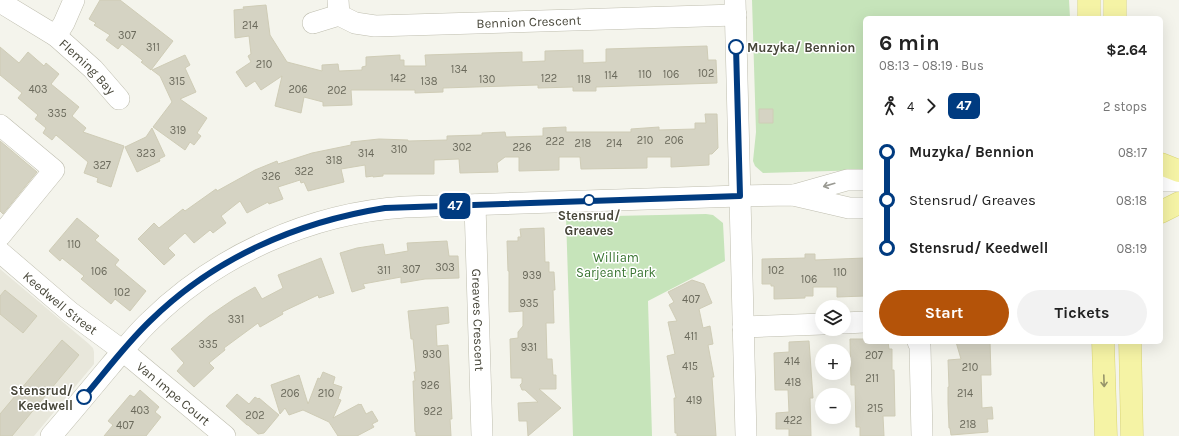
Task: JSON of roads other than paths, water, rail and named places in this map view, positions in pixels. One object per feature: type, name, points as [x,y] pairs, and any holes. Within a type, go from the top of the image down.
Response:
[{"type":"main road","points":[[1089,0],[1089,16]]},
{"type":"main road","points":[[1115,0],[1115,16]]},
{"type":"main road","points":[[1163,165],[1179,172]]},
{"type":"main road","points":[[1163,211],[1179,203]]},
{"type":"main road","points":[[1103,344],[1106,436]]},
{"type":"main road","points":[[1130,344],[1132,436]]},
{"type":"street","points":[[56,36],[74,0]]},
{"type":"street","name":"Fleming Bay","points":[[0,2],[56,36],[93,69],[120,99]]},
{"type":"street","points":[[313,23],[338,8]]},
{"type":"street","name":"Bennion Crescent","points":[[338,8],[355,23],[375,26],[735,8]]},
{"type":"street","points":[[735,8],[746,436]]},
{"type":"street","points":[[0,125],[54,170],[0,236]]},
{"type":"street","points":[[793,196],[847,180],[863,180]]},
{"type":"street","points":[[1163,181],[1179,181]]},
{"type":"street","points":[[1163,194],[1179,193]]},
{"type":"street","points":[[51,436],[150,320],[191,286],[235,258],[283,235],[333,218],[365,211],[398,208],[740,196],[793,196],[848,208],[863,208]]},
{"type":"street","name":"Greaves Crescent","points":[[475,205],[482,436]]},
{"type":"street","name":"Keedwell Street","points":[[0,252],[70,312],[123,351]]},
{"type":"street","points":[[851,323],[863,322]]},
{"type":"street","points":[[743,327],[815,324]]},
{"type":"street","points":[[919,344],[922,436]]},
{"type":"street","name":"Van Impe Court","points":[[123,351],[226,436]]},
{"type":"place","name":"Muzyka/ Bennion","points":[[736,47]]},
{"type":"place","name":"Stensrud/ Greaves","points":[[589,200]]},
{"type":"place","name":"Stensrud/ Keedwell","points":[[84,397]]},
{"type":"park label","name":"William Sarjeant Park","points":[[616,264]]}]
